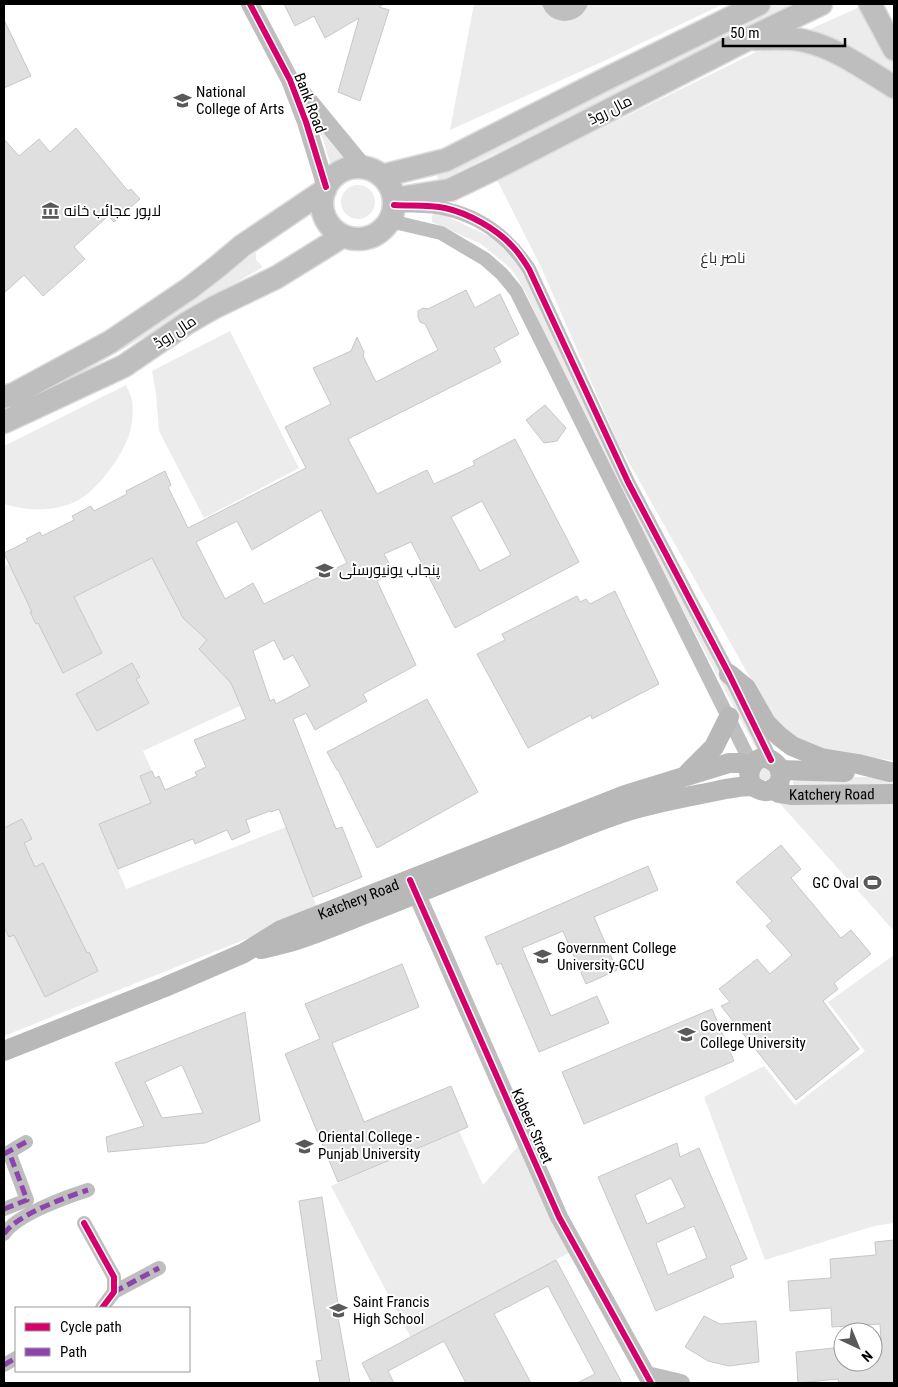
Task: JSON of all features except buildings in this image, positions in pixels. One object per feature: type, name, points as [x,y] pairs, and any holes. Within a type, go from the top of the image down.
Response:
[{"type":"main road","name":"مال روڈ","points":[[373,172],[446,160],[757,4]]},
{"type":"main road","name":"مال روڈ","points":[[393,208],[450,190],[821,4]]},
{"type":"main road","points":[[870,4],[894,49]]},
{"type":"main road","points":[[746,40],[774,38],[806,41],[827,48],[894,87]]},
{"type":"main road","points":[[356,167],[373,172],[392,190],[393,208],[385,228],[370,237],[361,239],[343,236],[327,222],[323,212],[322,201],[326,189],[342,171],[356,167]]},
{"type":"main road","name":"مال روڈ","points":[[4,398],[110,342],[190,288],[242,246],[326,189]]},
{"type":"main road","name":"مال روڈ","points":[[4,422],[124,366],[187,323],[215,307],[277,277],[343,236]]},
{"type":"main road","points":[[729,674],[746,688],[766,723],[792,746],[821,758],[892,772]]},
{"type":"main road","points":[[684,776],[714,747],[729,717]]},
{"type":"main road","name":"Katchery Road","points":[[414,887],[625,796],[728,763],[892,772]]},
{"type":"main road","points":[[763,765],[780,780],[778,783],[763,788],[749,779],[749,770],[763,765]]},
{"type":"main road","name":"Katchery Road","points":[[414,887],[516,853],[629,811],[718,790],[763,788],[791,795],[894,794]]},
{"type":"main road","points":[[4,1051],[166,987],[244,953],[289,942],[414,887]]},
{"type":"street","name":"Bank Road","points":[[250,4],[290,80],[306,122],[326,189]]},
{"type":"street","name":"Bank Road","points":[[290,80],[373,172]]},
{"type":"street","points":[[393,208],[445,208],[464,214],[484,224],[512,245],[529,269],[628,482],[729,674],[763,765]]},
{"type":"street","points":[[393,208],[485,258],[516,291],[729,717],[763,765]]},
{"type":"street","name":"Kabeer Street","points":[[414,887],[558,1217],[649,1379]]},
{"type":"street","points":[[4,1209],[27,1200],[6,1154],[26,1142]]},
{"type":"street","points":[[4,1234],[7,1229],[32,1213],[88,1190]]},
{"type":"street","points":[[84,1223],[114,1277],[114,1292]]},
{"type":"street","points":[[103,1307],[114,1292],[159,1268]]},
{"type":"street","points":[[4,1365],[15,1359]]},
{"type":"street","points":[[649,1379],[681,1383]]},
{"type":"green space","points":[[474,4],[723,4],[604,61],[450,130]]},
{"type":"green space","points":[[773,4],[796,4],[442,180],[437,177],[439,173]]},
{"type":"green space","points":[[864,5],[894,57],[894,79],[806,31]]},
{"type":"green space","name":"ناصر باغ","points":[[779,49],[802,50],[821,54],[894,95],[894,761],[795,745],[780,731],[618,443],[540,265],[497,180],[756,52]]},
{"type":"green space","points":[[311,112],[348,156],[330,163],[322,136]]},
{"type":"green space","points":[[358,185],[370,190],[375,202],[370,214],[358,219],[346,214],[341,202],[346,190]]},
{"type":"green space","points":[[435,213],[446,216],[493,238],[515,255],[760,748],[757,750],[631,511],[526,293],[515,274],[481,244],[432,222],[432,216]]},
{"type":"green space","points":[[256,252],[256,260],[263,267],[57,388],[4,411],[4,405],[156,322]]},
{"type":"green space","points":[[230,331],[299,468],[204,518],[159,431],[152,371]]},
{"type":"green space","points":[[126,385],[132,398],[132,424],[128,438],[119,456],[99,483],[75,502],[57,508],[31,509],[4,504],[4,446]]},
{"type":"green space","points":[[152,558],[180,614],[193,608],[200,622],[194,629],[207,640],[228,676],[240,706],[143,751],[152,771],[140,776],[151,803],[99,824],[126,889],[286,827],[318,910],[4,1036],[4,565],[9,564],[32,611],[30,613],[36,624],[39,623],[64,673],[102,653],[74,597]]},
{"type":"green space","points":[[759,765],[773,771],[770,779],[764,780],[757,777]]},
{"type":"green space","points":[[798,777],[894,777],[894,787],[793,786],[793,782]]},
{"type":"green space","name":"GC Oval","points":[[775,798],[894,800],[894,931]]},
{"type":"green space","points":[[894,955],[894,1223],[874,1226],[765,1260],[704,1097],[764,1066],[795,1105],[865,1051],[828,1002]]},
{"type":"green space","points":[[459,1131],[483,1185],[524,1140],[576,1249],[411,1338],[331,1186]]},
{"type":"shaded area","points":[[542,4],[588,4],[579,17],[565,21],[551,17]]},
{"type":"marked path","points":[[4,1154],[26,1142]]},
{"type":"marked path","points":[[4,1209],[27,1200],[9,1152]]},
{"type":"marked path","points":[[4,1234],[19,1220],[30,1214],[55,1202],[88,1190]]},
{"type":"marked path","points":[[114,1292],[159,1268]]},
{"type":"marked path","points":[[4,1365],[15,1359]]},
{"type":"cycle path","points":[[250,4],[290,80],[306,122],[326,187]]},
{"type":"cycle path","points":[[394,205],[439,207],[454,210],[482,223],[499,234],[515,249],[523,260],[529,269],[628,482],[729,674],[771,760]]},
{"type":"cycle path","points":[[410,880],[559,1217],[651,1383]]},
{"type":"cycle path","points":[[84,1223],[114,1277],[114,1292],[103,1307]]},
{"type":"place","name":"National College of Arts","points":[[182,101]]},
{"type":"place","name":"لاہور عجائب خانه","points":[[50,211]]},
{"type":"place","name":"پنجاب یونیورسٹی","points":[[325,570]]},
{"type":"place","name":"GC Oval","points":[[873,883]]},
{"type":"place","name":"Government College University-GCU","points":[[543,957]]},
{"type":"place","name":"Government College University","points":[[686,1035]]},
{"type":"place","name":"Oriental College - Punjab University","points":[[304,1146]]},
{"type":"place","name":"Saint Francis High School","points":[[339,1311]]}]
